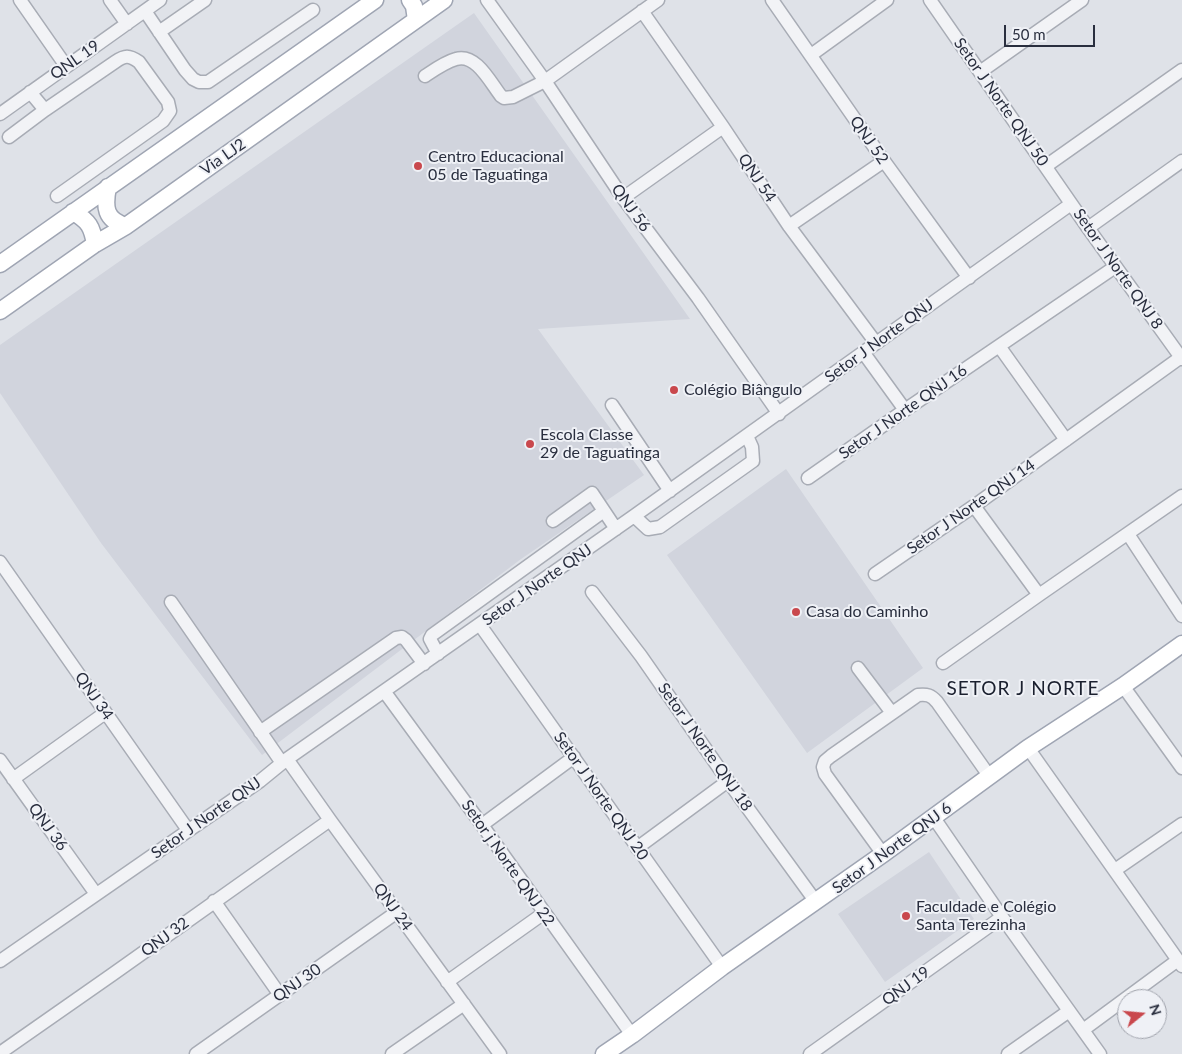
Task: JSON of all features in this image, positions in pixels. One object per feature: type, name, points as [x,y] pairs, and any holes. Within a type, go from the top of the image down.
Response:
[{"type":"main road","points":[[0,264],[375,0]]},
{"type":"main road","points":[[410,0],[414,6],[416,20]]},
{"type":"main road","name":"Via LJ2","points":[[0,311],[95,244],[126,226],[441,1]]},
{"type":"main road","points":[[108,187],[106,200],[110,218],[116,223],[126,226]]},
{"type":"main road","points":[[73,212],[90,224],[95,244]]},
{"type":"main road","name":"Setor J Norte QNJ 6","points":[[604,1054],[618,1051],[632,1035],[722,967],[884,854],[1028,748],[1124,686],[1182,644]]},
{"type":"street","points":[[20,0],[66,66]]},
{"type":"street","points":[[110,0],[127,24]]},
{"type":"street","name":"QNL 19","points":[[0,114],[160,0]]},
{"type":"street","points":[[159,32],[205,0]]},
{"type":"street","name":"QNJ 56","points":[[487,0],[545,81],[623,198],[698,298],[779,414]]},
{"type":"street","points":[[425,76],[454,59],[467,59],[476,63],[501,96],[504,98],[514,97],[545,81],[658,0]]},
{"type":"street","name":"QNJ 52","points":[[772,0],[969,278]]},
{"type":"street","points":[[811,55],[887,0]]},
{"type":"street","name":"Setor J Norte QNJ 50","points":[[930,0],[1071,204]]},
{"type":"street","points":[[980,72],[1082,0]]},
{"type":"street","points":[[145,10],[185,70],[193,79],[199,82],[208,82],[313,10]]},
{"type":"street","name":"QNJ 54","points":[[642,11],[789,226],[876,343]]},
{"type":"street","points":[[9,137],[122,57],[133,58],[139,62],[168,102],[170,111],[163,121],[57,196]]},
{"type":"street","points":[[1046,166],[1182,70]]},
{"type":"street","points":[[30,92],[45,110]]},
{"type":"street","points":[[623,198],[723,127]]},
{"type":"street","points":[[789,226],[884,160]]},
{"type":"street","points":[[1088,228],[1182,161]]},
{"type":"street","name":"Setor J Norte QNJ","points":[[2,957],[260,780],[779,414],[1071,204]]},
{"type":"street","name":"Setor J Norte QNJ 8","points":[[1071,204],[1181,358]]},
{"type":"street","name":"Setor J Norte QNJ 16","points":[[808,478],[1115,267]]},
{"type":"street","points":[[999,346],[1066,440]]},
{"type":"street","points":[[863,352],[905,410]]},
{"type":"street","name":"Setor J Norte QNJ 14","points":[[875,574],[974,506],[1181,358]]},
{"type":"street","points":[[612,405],[670,491]]},
{"type":"street","points":[[634,516],[648,529],[660,528],[753,461],[752,447],[747,436]]},
{"type":"street","points":[[553,521],[592,493],[616,529]]},
{"type":"street","points":[[943,663],[1039,594],[1182,496]]},
{"type":"street","points":[[974,506],[1039,594]]},
{"type":"street","points":[[438,654],[430,639],[432,635],[604,511]]},
{"type":"street","points":[[1128,534],[1182,616]]},
{"type":"street","name":"QNJ 34","points":[[0,562],[188,830]]},
{"type":"street","points":[[526,568],[537,584]]},
{"type":"street","name":"Setor J Norte QNJ 18","points":[[592,592],[641,656],[728,781],[816,902]]},
{"type":"street","name":"QNJ 24","points":[[171,602],[260,732],[285,761],[330,820],[500,1054]]},
{"type":"street","name":"Setor J Norte QNJ 20","points":[[480,625],[722,967]]},
{"type":"street","points":[[260,732],[396,638],[402,637],[406,640],[424,664]]},
{"type":"street","points":[[858,668],[892,713]]},
{"type":"street","points":[[1124,686],[1182,768]]},
{"type":"street","name":"Setor j Norte QNJ 22","points":[[384,691],[632,1035]]},
{"type":"street","points":[[884,854],[825,774],[823,767],[825,761],[831,756],[918,695],[926,694],[932,696],[990,777]]},
{"type":"street","points":[[13,779],[105,713]]},
{"type":"street","points":[[1028,748],[1180,963],[1083,1030]]},
{"type":"street","points":[[482,825],[574,757]]},
{"type":"street","name":"QNJ 36","points":[[0,760],[96,894]]},
{"type":"street","points":[[637,848],[728,781]]},
{"type":"street","points":[[934,818],[1100,1054]]},
{"type":"street","name":"QNJ 32","points":[[0,1053],[330,820]]},
{"type":"street","points":[[1115,870],[1182,824]]},
{"type":"street","points":[[214,901],[280,995]]},
{"type":"street","name":"QNJ 30","points":[[196,1054],[397,912]]},
{"type":"street","points":[[447,982],[544,913]]},
{"type":"street","name":"QNJ 19","points":[[810,1054],[1002,917]]},
{"type":"street","points":[[392,1054],[464,1004]]},
{"type":"street","points":[[1008,1054],[1069,1012]]},
{"type":"shaded area","points":[[474,13],[690,319],[538,329],[644,475],[521,559],[262,755],[101,543],[0,393],[0,345]]},
{"type":"shaded area","name":"Casa do Caminho","points":[[786,469],[923,668],[807,753],[667,555]]},
{"type":"shaded area","name":"Faculdade e Colégio Santa Terezinha","points":[[929,852],[974,919],[885,982],[838,914]]},
{"type":"place","name":"Centro Educacional 05 de Taguatinga","points":[[418,166]]},
{"type":"place","name":"Colégio Biângulo","points":[[674,390]]},
{"type":"place","name":"Escola Classe 29 de Taguatinga","points":[[530,444]]},
{"type":"place","name":"Casa do Caminho","points":[[796,612]]},
{"type":"place","name":"Faculdade e Colégio Santa Terezinha","points":[[906,916]]},
{"type":"district","name":"SETOR J NORTE","points":[[1023,689]]}]
